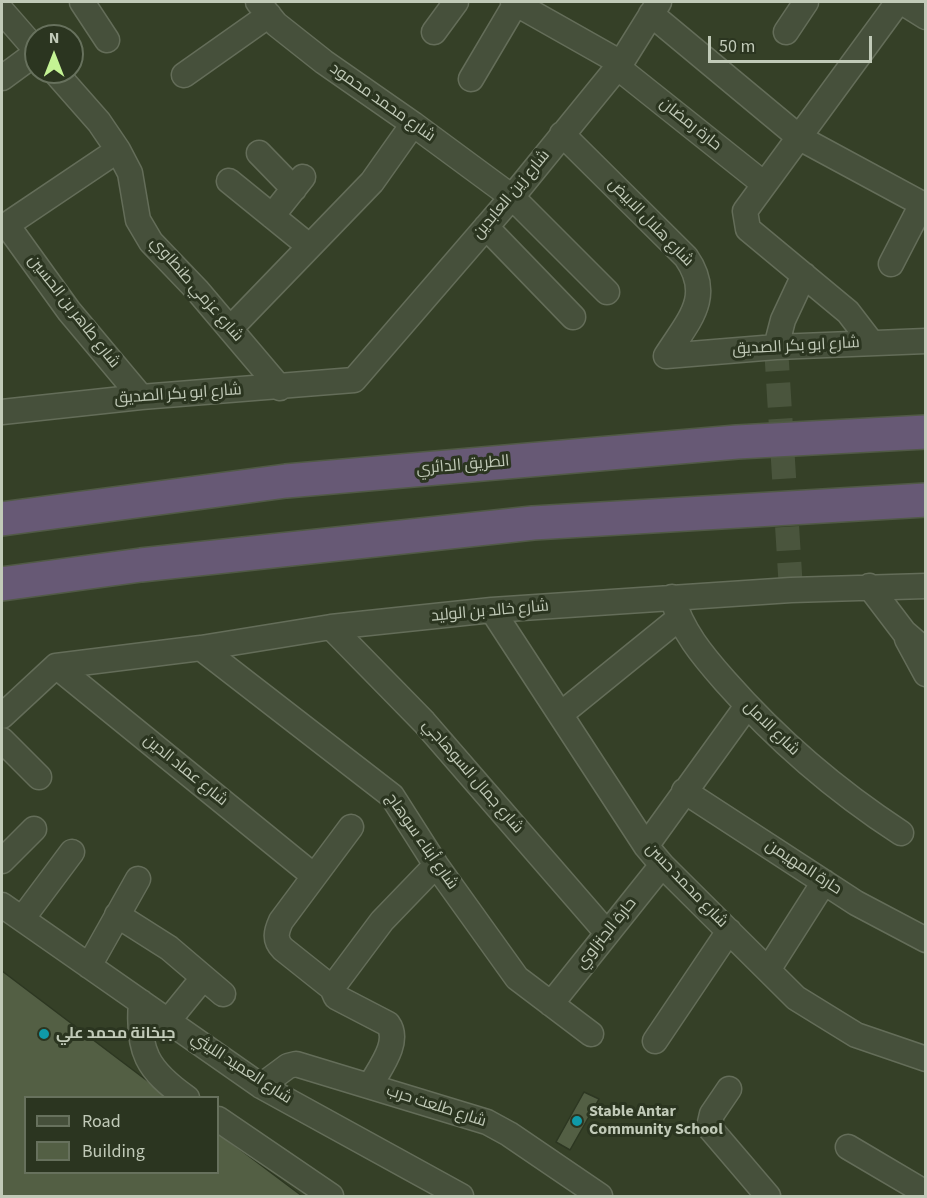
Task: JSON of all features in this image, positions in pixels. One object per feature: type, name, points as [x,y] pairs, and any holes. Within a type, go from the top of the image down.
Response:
[{"type":"highway","name":"الطريق الدائري","points":[[2,519],[286,481],[737,442],[926,432]]},
{"type":"highway","points":[[2,584],[163,562],[521,524],[926,500]]},
{"type":"street","points":[[82,2],[107,40]]},
{"type":"street","points":[[434,32],[456,2]]},
{"type":"street","points":[[471,79],[514,2]]},
{"type":"street","name":"حارة رمضان","points":[[514,2],[618,65],[764,184]]},
{"type":"street","points":[[786,32],[806,2]]},
{"type":"street","points":[[871,342],[848,312],[748,229],[745,212],[900,2],[926,17]]},
{"type":"street","points":[[184,75],[263,8]]},
{"type":"street","name":"شارع محمد محمود","points":[[263,8],[324,62],[512,197],[607,292]]},
{"type":"street","points":[[655,8],[800,138],[924,205],[891,264]]},
{"type":"street","name":"شارع زين العابدين","points":[[354,380],[512,197],[618,65],[655,8]]},
{"type":"street","points":[[2,11],[24,38]]},
{"type":"street","points":[[2,78],[24,61]]},
{"type":"street","name":"شارع عزمي طنطاوي","points":[[66,84],[99,122],[118,150],[130,173],[138,220],[151,242],[280,388]]},
{"type":"street","points":[[230,329],[372,182],[413,124]]},
{"type":"street","name":"شارع هلال الابيض","points":[[562,134],[686,258],[696,272],[700,291],[697,305],[666,356]]},
{"type":"street","points":[[4,227],[118,150]]},
{"type":"street","points":[[259,153],[298,183],[272,216]]},
{"type":"street","points":[[229,181],[272,216],[305,250]]},
{"type":"street","name":"شارع طاهر بن الحسين","points":[[4,227],[69,311],[141,397]]},
{"type":"street","points":[[486,227],[573,317]]},
{"type":"street","points":[[776,347],[783,320],[804,275]]},
{"type":"street","name":"شارع ابو بكر الصديق","points":[[666,356],[776,347],[926,341]]},
{"type":"street","name":"شارع ابو بكر الصديق","points":[[2,412],[141,397],[280,388],[354,380]]},
{"type":"street","points":[[869,586],[904,632],[926,651]]},
{"type":"street","name":"شارع خالد بن الوليد","points":[[56,666],[201,648],[331,627],[492,610],[675,608],[869,586],[926,586]]},
{"type":"street","points":[[561,714],[675,608]]},
{"type":"street","name":"شارع الامل","points":[[675,608],[704,656],[747,706],[813,769],[901,833]]},
{"type":"street","name":"شارع محمد حسن","points":[[492,610],[646,846],[662,865],[796,998],[856,1035],[926,1059]]},
{"type":"street","name":"شارع جمال السوهاجي","points":[[331,627],[424,722],[607,933]]},
{"type":"street","points":[[904,632],[911,650],[926,674]]},
{"type":"street","name":"شارع أبناء سوهاج","points":[[201,648],[392,796],[436,865],[518,978],[591,1034]]},
{"type":"street","points":[[2,716],[56,666]]},
{"type":"street","name":"شارع عماد الدين","points":[[56,666],[314,876]]},
{"type":"street","points":[[646,846],[747,706]]},
{"type":"street","points":[[2,740],[39,777]]},
{"type":"street","name":"حارة المهيمن","points":[[684,791],[856,903],[926,940]]},
{"type":"street","points":[[351,827],[276,931],[277,943],[332,988],[336,997],[388,1024],[392,1030],[391,1044],[370,1086]]},
{"type":"street","points":[[2,861],[34,829]]},
{"type":"street","points":[[22,919],[72,852]]},
{"type":"street","points":[[332,988],[382,921],[436,865]]},
{"type":"street","name":"حارة الجنزاوي","points":[[551,1004],[662,865]]},
{"type":"street","points":[[89,966],[138,879]]},
{"type":"street","points":[[768,970],[824,882]]},
{"type":"street","name":"شارع العميد الليثي","points":[[2,905],[261,1086],[460,1197]]},
{"type":"street","points":[[117,915],[169,948],[223,994]]},
{"type":"street","points":[[655,1041],[729,931]]},
{"type":"street","points":[[168,1021],[203,978]]},
{"type":"street","points":[[141,1002],[139,1032],[147,1060],[166,1084],[184,1096]]},
{"type":"street","name":"شارع طلعت حرب","points":[[261,1086],[288,1066],[296,1064],[487,1122],[600,1197]]},
{"type":"street","points":[[729,1089],[712,1114],[709,1127],[768,1197]]},
{"type":"street","points":[[219,1120],[331,1197]]},
{"type":"street","points":[[848,1147],[926,1193]]},
{"type":"building","name":"جبخانة محمد علي","points":[[2,971],[167,1096],[24,1096],[24,1174],[219,1174],[219,1134],[302,1196],[2,1196]]},
{"type":"building","name":"Stable Antar Community School","points":[[584,1092],[599,1099],[570,1150],[556,1142]]},
{"type":"tunnel","points":[[776,347],[791,590]]},
{"type":"place","name":"جبخانة محمد علي","points":[[44,1034]]},
{"type":"place","name":"Stable Antar Community School","points":[[577,1121]]}]
